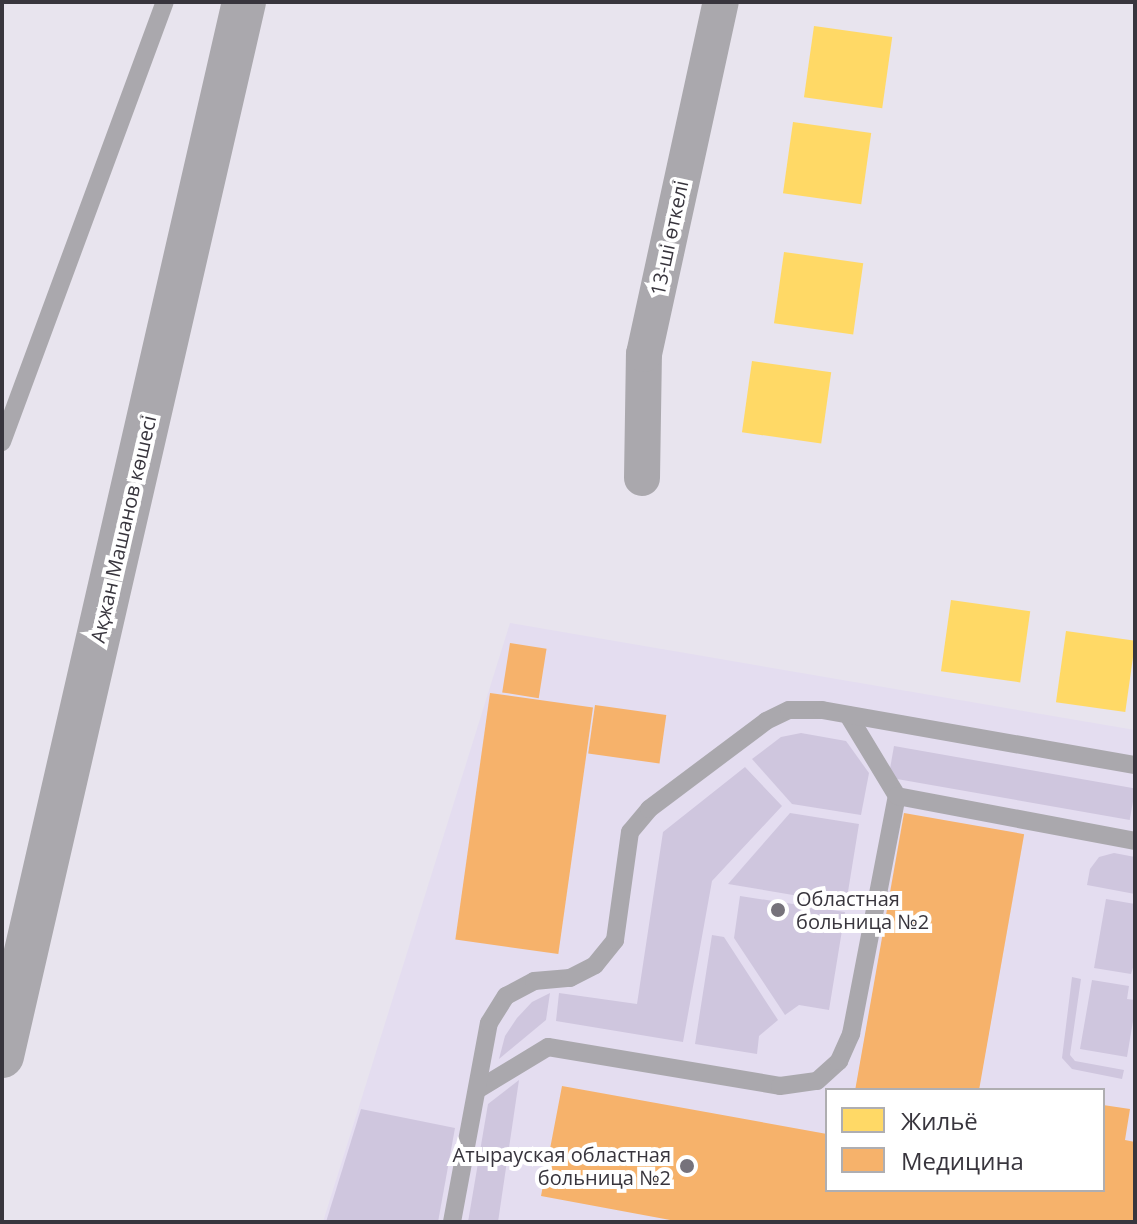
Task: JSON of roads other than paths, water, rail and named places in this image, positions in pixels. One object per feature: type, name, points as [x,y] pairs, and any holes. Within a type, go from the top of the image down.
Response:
[{"type":"street","name":"Ақжан Машанов көшесі","points":[[2,1056],[244,2]]},
{"type":"street","name":"13-ші өткелі","points":[[642,478],[644,354],[721,2]]},
{"type":"lane","points":[[2,442],[165,2]]},
{"type":"lane","points":[[452,1222],[489,1023],[506,996],[534,981],[570,978],[595,965],[615,940],[630,832],[649,809],[766,721],[789,710],[848,715],[1135,765]]},
{"type":"lane","points":[[477,1090],[548,1047],[780,1086],[817,1081],[839,1061],[851,1034],[897,796],[848,715]]},
{"type":"lane","points":[[897,796],[1135,841]]},
{"type":"place","name":"Областная больница №2","points":[[778,910]]},
{"type":"place","name":"Атырауская областная больница №2","points":[[687,1166]]}]
